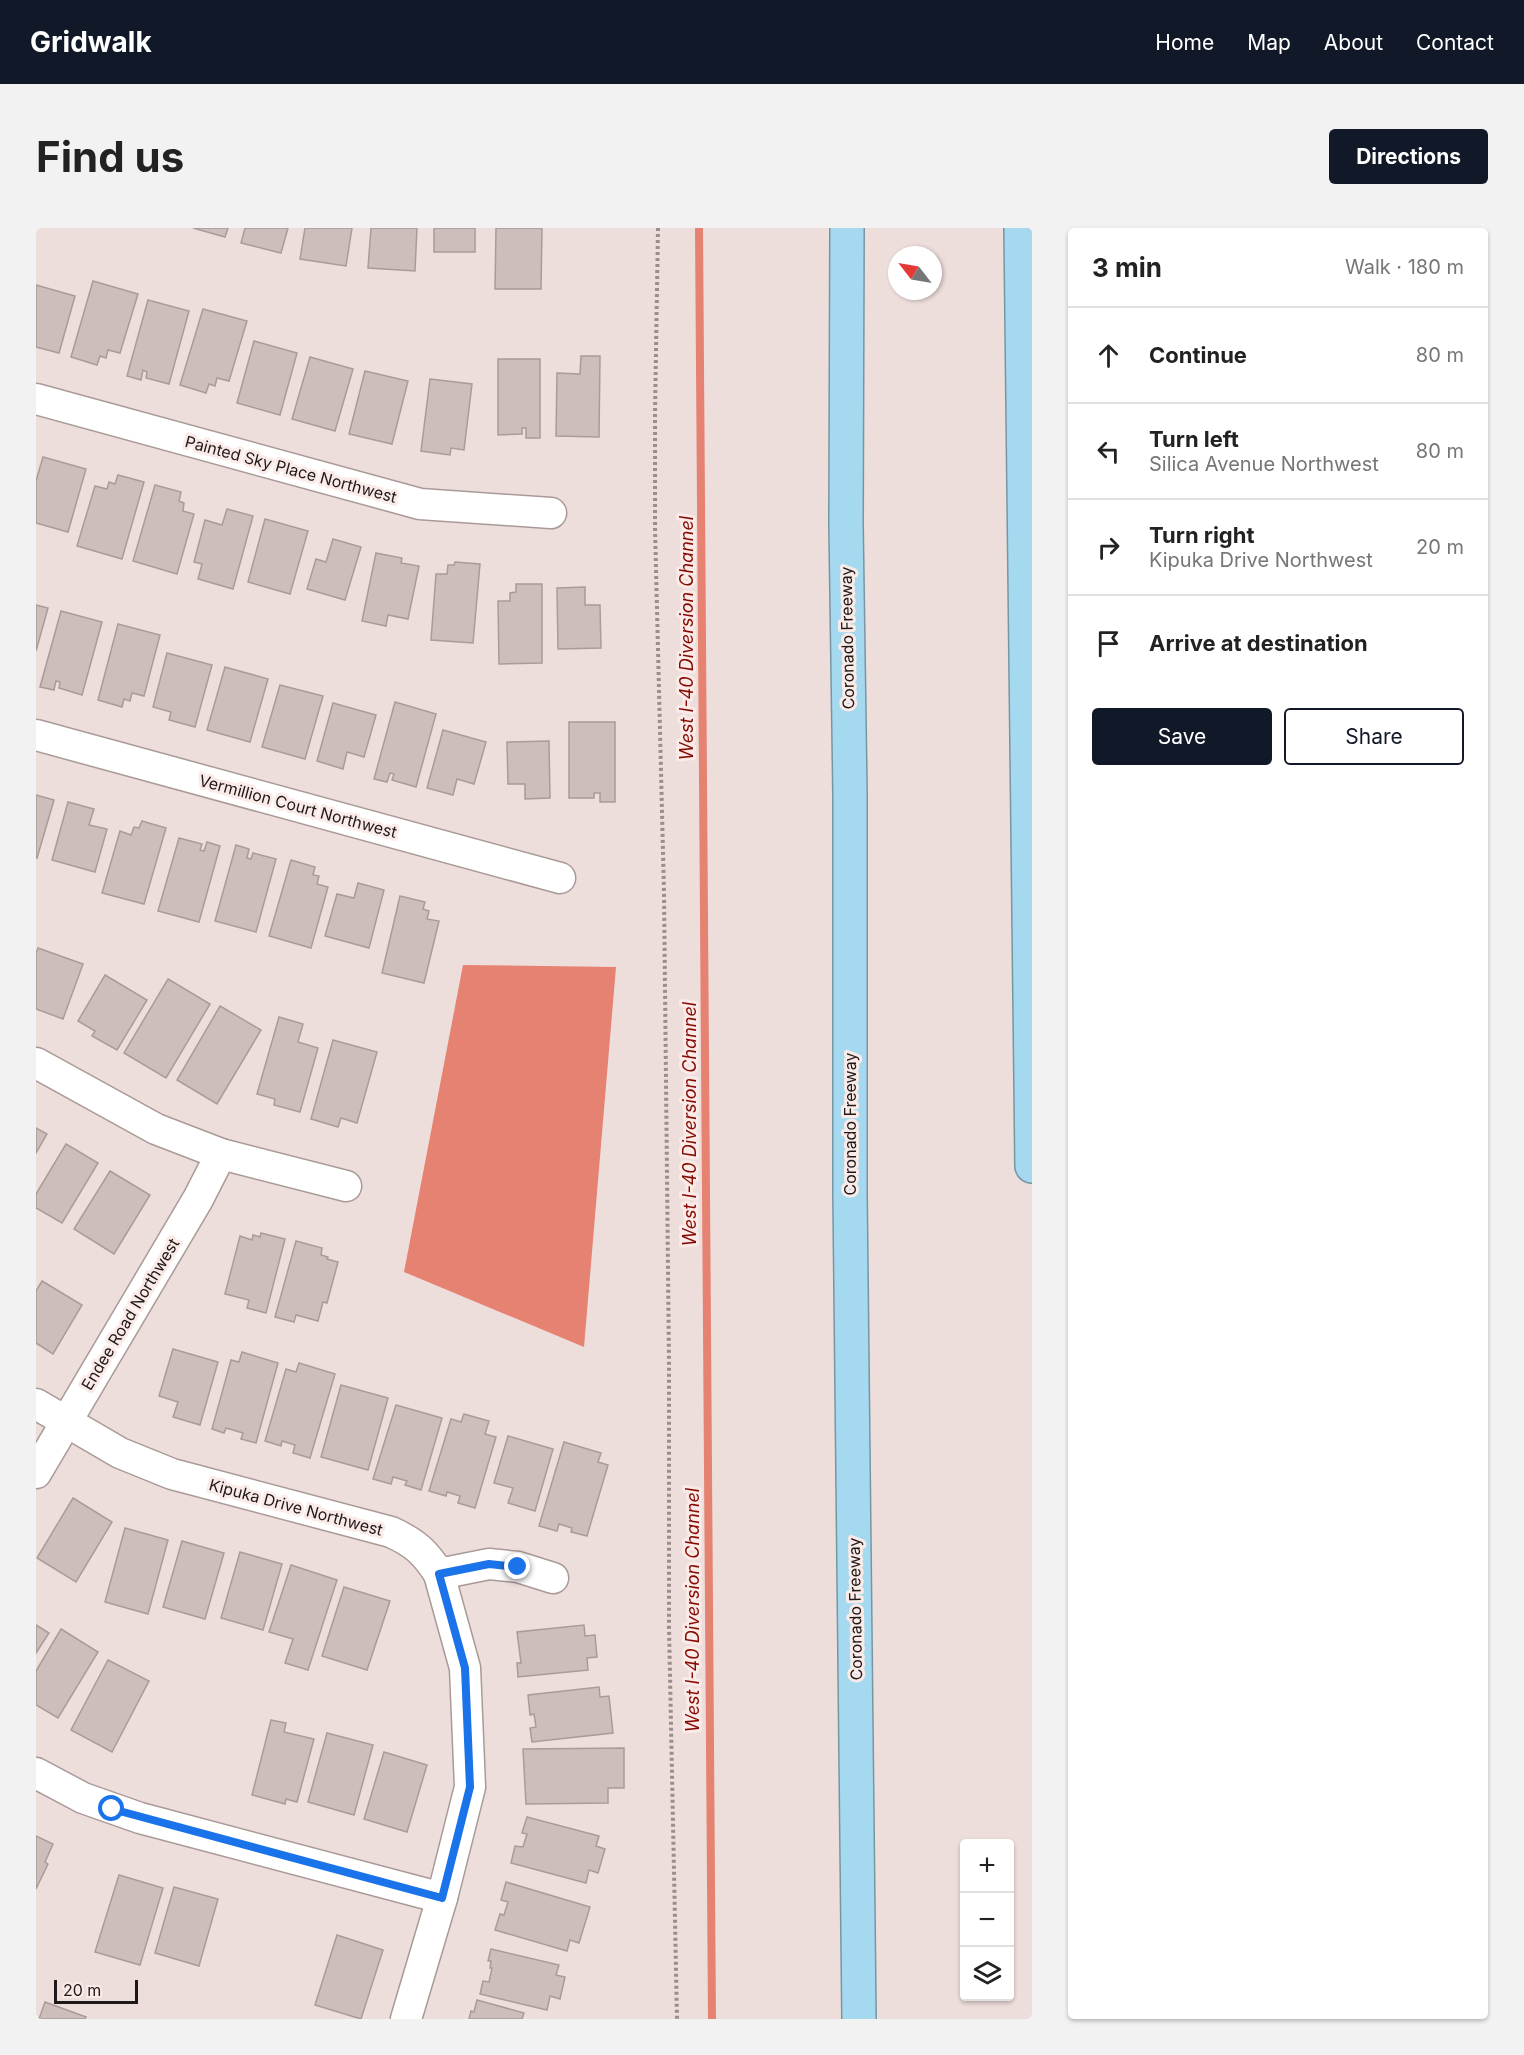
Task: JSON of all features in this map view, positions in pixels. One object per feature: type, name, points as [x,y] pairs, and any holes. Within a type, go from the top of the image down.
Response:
[{"type":"highway","name":"Coronado Freeway","points":[[847,228],[846,524],[850,794],[850,1217],[859,2019]]},
{"type":"highway","points":[[1021,228],[1032,1166]]},
{"type":"highway","points":[[1022,342],[1029,228]]},
{"type":"street","name":"Painted Sky Place Northwest","points":[[36,399],[420,504],[551,513]]},
{"type":"street","name":"Vermillion Court Northwest","points":[[36,735],[560,878]]},
{"type":"street","points":[[36,1063],[156,1129],[220,1154],[346,1186]]},
{"type":"street","name":"Endee Road Northwest","points":[[36,1473],[193,1209],[220,1154]]},
{"type":"street","name":"Kipuka Drive Northwest","points":[[36,1404],[120,1453],[172,1474],[391,1532],[412,1542],[428,1557],[439,1574]]},
{"type":"street","points":[[406,2019],[442,1898],[470,1787],[465,1668],[439,1574],[489,1564],[518,1567],[554,1578]]},
{"type":"street","points":[[36,1773],[82,1798],[140,1818],[442,1898]]},
{"type":"path","points":[[658,228],[654,412],[655,528],[663,880],[669,1353],[669,1626],[677,2019]]},
{"type":"shaded area","points":[[463,965],[616,967],[584,1347],[404,1272]]},
{"type":"building","points":[[193,228],[228,228],[225,237]]},
{"type":"building","points":[[245,228],[288,228],[281,253],[241,243]]},
{"type":"building","points":[[305,228],[352,228],[346,266],[300,259]]},
{"type":"building","points":[[371,228],[417,228],[415,271],[368,268]]},
{"type":"building","points":[[434,228],[475,228],[475,252],[434,252]]},
{"type":"building","points":[[496,228],[542,228],[541,289],[495,289]]},
{"type":"building","points":[[93,281],[138,294],[120,353],[108,350],[106,358],[100,356],[97,365],[71,357]]},
{"type":"building","points":[[36,285],[75,296],[59,353],[36,347]]},
{"type":"building","points":[[148,300],[189,311],[169,384],[146,378],[147,372],[143,370],[141,380],[127,376]]},
{"type":"building","points":[[203,309],[247,321],[229,381],[217,378],[215,386],[209,384],[206,393],[180,385]]},
{"type":"building","points":[[254,341],[297,353],[280,415],[237,403]]},
{"type":"building","points":[[581,356],[600,356],[599,437],[556,436],[557,373],[580,374]]},
{"type":"building","points":[[310,357],[353,369],[335,431],[292,419]]},
{"type":"building","points":[[498,359],[540,359],[540,438],[526,438],[526,428],[522,428],[522,434],[498,435]]},
{"type":"building","points":[[365,371],[408,381],[392,444],[349,434]]},
{"type":"building","points":[[430,379],[472,384],[464,450],[451,448],[450,455],[421,451]]},
{"type":"building","points":[[43,457],[86,469],[68,532],[36,523],[36,481]]},
{"type":"building","points":[[118,475],[144,482],[122,559],[77,546],[95,486],[107,489],[109,482],[115,484]]},
{"type":"building","points":[[155,485],[181,492],[179,501],[184,503],[183,511],[194,514],[177,574],[133,561]]},
{"type":"building","points":[[227,509],[253,516],[233,589],[198,579],[202,564],[194,562],[205,520],[222,525]]},
{"type":"building","points":[[265,519],[308,531],[290,594],[248,582]]},
{"type":"building","points":[[333,539],[361,547],[345,600],[307,589],[316,559],[326,562]]},
{"type":"building","points":[[376,553],[402,558],[401,563],[419,566],[408,619],[388,615],[386,626],[362,621]]},
{"type":"building","points":[[455,562],[480,564],[473,643],[431,640],[436,574],[447,574],[448,565],[454,565]]},
{"type":"building","points":[[516,584],[542,584],[542,663],[499,664],[498,601],[510,601],[510,593],[516,592]]},
{"type":"building","points":[[585,587],[585,605],[600,605],[601,648],[558,649],[557,588]]},
{"type":"building","points":[[36,605],[48,608],[36,651]]},
{"type":"building","points":[[61,611],[102,622],[82,695],[59,688],[60,682],[56,681],[54,690],[40,687]]},
{"type":"building","points":[[118,624],[160,635],[144,696],[132,693],[130,701],[124,699],[122,707],[98,700]]},
{"type":"building","points":[[167,653],[212,665],[195,727],[169,720],[171,712],[153,707]]},
{"type":"building","points":[[225,667],[268,679],[250,742],[207,730]]},
{"type":"building","points":[[280,685],[323,696],[305,759],[262,747]]},
{"type":"building","points":[[395,702],[436,714],[416,787],[392,780],[394,774],[390,773],[387,782],[374,779]]},
{"type":"building","points":[[333,703],[376,715],[364,757],[347,752],[343,769],[317,761]]},
{"type":"building","points":[[569,722],[615,722],[615,802],[600,802],[600,793],[594,793],[594,798],[569,798]]},
{"type":"building","points":[[443,730],[486,742],[474,784],[457,779],[453,795],[427,788]]},
{"type":"building","points":[[549,741],[550,798],[525,799],[525,784],[508,784],[507,742]]},
{"type":"building","points":[[36,795],[54,800],[37,858],[36,857]]},
{"type":"building","points":[[68,802],[94,809],[89,825],[107,829],[95,872],[52,860]]},
{"type":"building","points":[[142,821],[166,828],[144,904],[102,893],[120,831],[131,835],[134,827],[139,828]]},
{"type":"building","points":[[179,838],[202,844],[200,850],[204,851],[207,842],[220,846],[199,922],[158,911]]},
{"type":"building","points":[[236,845],[249,849],[247,858],[251,859],[253,853],[276,859],[256,932],[215,921]]},
{"type":"building","points":[[291,860],[315,867],[313,875],[319,876],[317,884],[328,887],[311,948],[269,936]]},
{"type":"building","points":[[358,883],[384,890],[369,948],[325,936],[337,894],[354,898]]},
{"type":"building","points":[[400,896],[425,902],[423,909],[429,911],[427,919],[439,921],[424,983],[382,973]]},
{"type":"building","points":[[38,948],[83,964],[63,1019],[36,1009],[36,953]]},
{"type":"building","points":[[105,975],[147,1000],[117,1050],[92,1036],[95,1031],[78,1021]]},
{"type":"building","points":[[168,979],[210,1004],[166,1078],[124,1053]]},
{"type":"building","points":[[220,1006],[261,1030],[217,1104],[177,1080]]},
{"type":"building","points":[[279,1017],[303,1024],[298,1042],[318,1048],[300,1112],[274,1105],[275,1099],[257,1094]]},
{"type":"building","points":[[333,1040],[377,1052],[357,1123],[341,1118],[338,1127],[311,1119]]},
{"type":"building","points":[[36,1128],[47,1134],[36,1153]]},
{"type":"building","points":[[66,1144],[98,1163],[62,1223],[36,1208],[36,1194]]},
{"type":"building","points":[[110,1171],[150,1195],[114,1254],[74,1229]]},
{"type":"building","points":[[261,1233],[285,1239],[266,1313],[247,1308],[249,1300],[225,1294],[240,1236],[252,1240],[253,1235],[260,1237]]},
{"type":"building","points":[[296,1241],[322,1248],[321,1255],[338,1262],[327,1303],[323,1302],[318,1321],[296,1315],[294,1322],[275,1317]]},
{"type":"building","points":[[42,1281],[82,1305],[53,1354],[36,1343],[36,1291]]},
{"type":"building","points":[[173,1349],[218,1362],[200,1425],[173,1417],[178,1402],[159,1396]]},
{"type":"building","points":[[242,1352],[278,1363],[256,1443],[241,1439],[243,1433],[226,1428],[224,1433],[212,1429],[231,1360],[239,1362]]},
{"type":"building","points":[[299,1363],[335,1374],[310,1458],[293,1453],[295,1445],[282,1441],[281,1446],[265,1441],[286,1369],[296,1372]]},
{"type":"building","points":[[341,1385],[388,1398],[368,1470],[321,1457]]},
{"type":"building","points":[[396,1405],[442,1418],[421,1490],[405,1485],[407,1481],[393,1477],[391,1484],[373,1479]]},
{"type":"building","points":[[464,1414],[489,1421],[485,1434],[496,1437],[475,1508],[458,1503],[460,1496],[447,1492],[446,1496],[429,1491],[451,1419],[461,1422]]},
{"type":"building","points":[[508,1436],[553,1449],[535,1511],[508,1503],[513,1488],[494,1483]]},
{"type":"building","points":[[564,1442],[601,1453],[598,1462],[608,1465],[587,1536],[571,1532],[572,1528],[559,1524],[557,1531],[539,1526]]},
{"type":"building","points":[[73,1498],[112,1522],[76,1582],[37,1558]]},
{"type":"building","points":[[125,1528],[168,1540],[148,1614],[105,1602]]},
{"type":"building","points":[[182,1541],[224,1553],[205,1619],[163,1607]]},
{"type":"building","points":[[240,1552],[282,1564],[263,1630],[221,1618]]},
{"type":"building","points":[[291,1565],[337,1580],[308,1670],[285,1663],[293,1639],[269,1632]]},
{"type":"building","points":[[344,1587],[390,1601],[367,1670],[322,1656]]},
{"type":"building","points":[[36,1625],[49,1633],[36,1653]]},
{"type":"building","points":[[584,1625],[585,1636],[595,1635],[597,1657],[587,1658],[588,1670],[518,1677],[517,1663],[521,1663],[517,1632]]},
{"type":"building","points":[[61,1629],[98,1652],[58,1718],[36,1705],[36,1671]]},
{"type":"building","points":[[108,1660],[149,1681],[112,1752],[71,1730]]},
{"type":"building","points":[[599,1687],[600,1697],[609,1696],[613,1733],[532,1742],[530,1728],[536,1727],[534,1714],[530,1715],[528,1695]]},
{"type":"building","points":[[271,1720],[286,1723],[284,1732],[314,1739],[297,1802],[286,1799],[285,1804],[252,1795]]},
{"type":"building","points":[[327,1733],[373,1745],[354,1815],[308,1802]]},
{"type":"building","points":[[624,1748],[624,1788],[608,1788],[608,1803],[526,1804],[523,1749]]},
{"type":"building","points":[[384,1752],[427,1765],[407,1832],[364,1819]]},
{"type":"building","points":[[527,1817],[599,1836],[596,1846],[605,1849],[598,1873],[589,1870],[586,1883],[511,1863],[515,1846],[523,1847],[527,1834],[522,1833]]},
{"type":"building","points":[[36,1836],[53,1844],[45,1862],[48,1864],[36,1889]]},
{"type":"building","points":[[119,1875],[163,1888],[140,1965],[95,1952]]},
{"type":"building","points":[[506,1882],[590,1907],[579,1943],[570,1940],[567,1951],[495,1930],[500,1914],[504,1915],[508,1902],[501,1900]]},
{"type":"building","points":[[174,1887],[218,1899],[199,1966],[155,1953]]},
{"type":"building","points":[[337,1935],[383,1950],[361,2019],[315,2005]]},
{"type":"building","points":[[491,1949],[559,1965],[556,1975],[565,1977],[560,1999],[550,1996],[547,2010],[480,1994],[483,1981],[489,1982],[492,1968],[490,1968],[491,1961],[488,1961]]},
{"type":"building","points":[[477,2000],[524,2013],[522,2019],[469,2019],[471,2011],[474,2012]]},
{"type":"building","points":[[45,2002],[86,2017],[85,2019],[39,2019]]},
{"type":"waterway","name":"West I-40 Diversion Channel","points":[[699,228],[712,2019]]},
{"type":"route","points":[[112,1809],[442,1898],[470,1787],[465,1668],[439,1574],[489,1564],[518,1567]]}]
